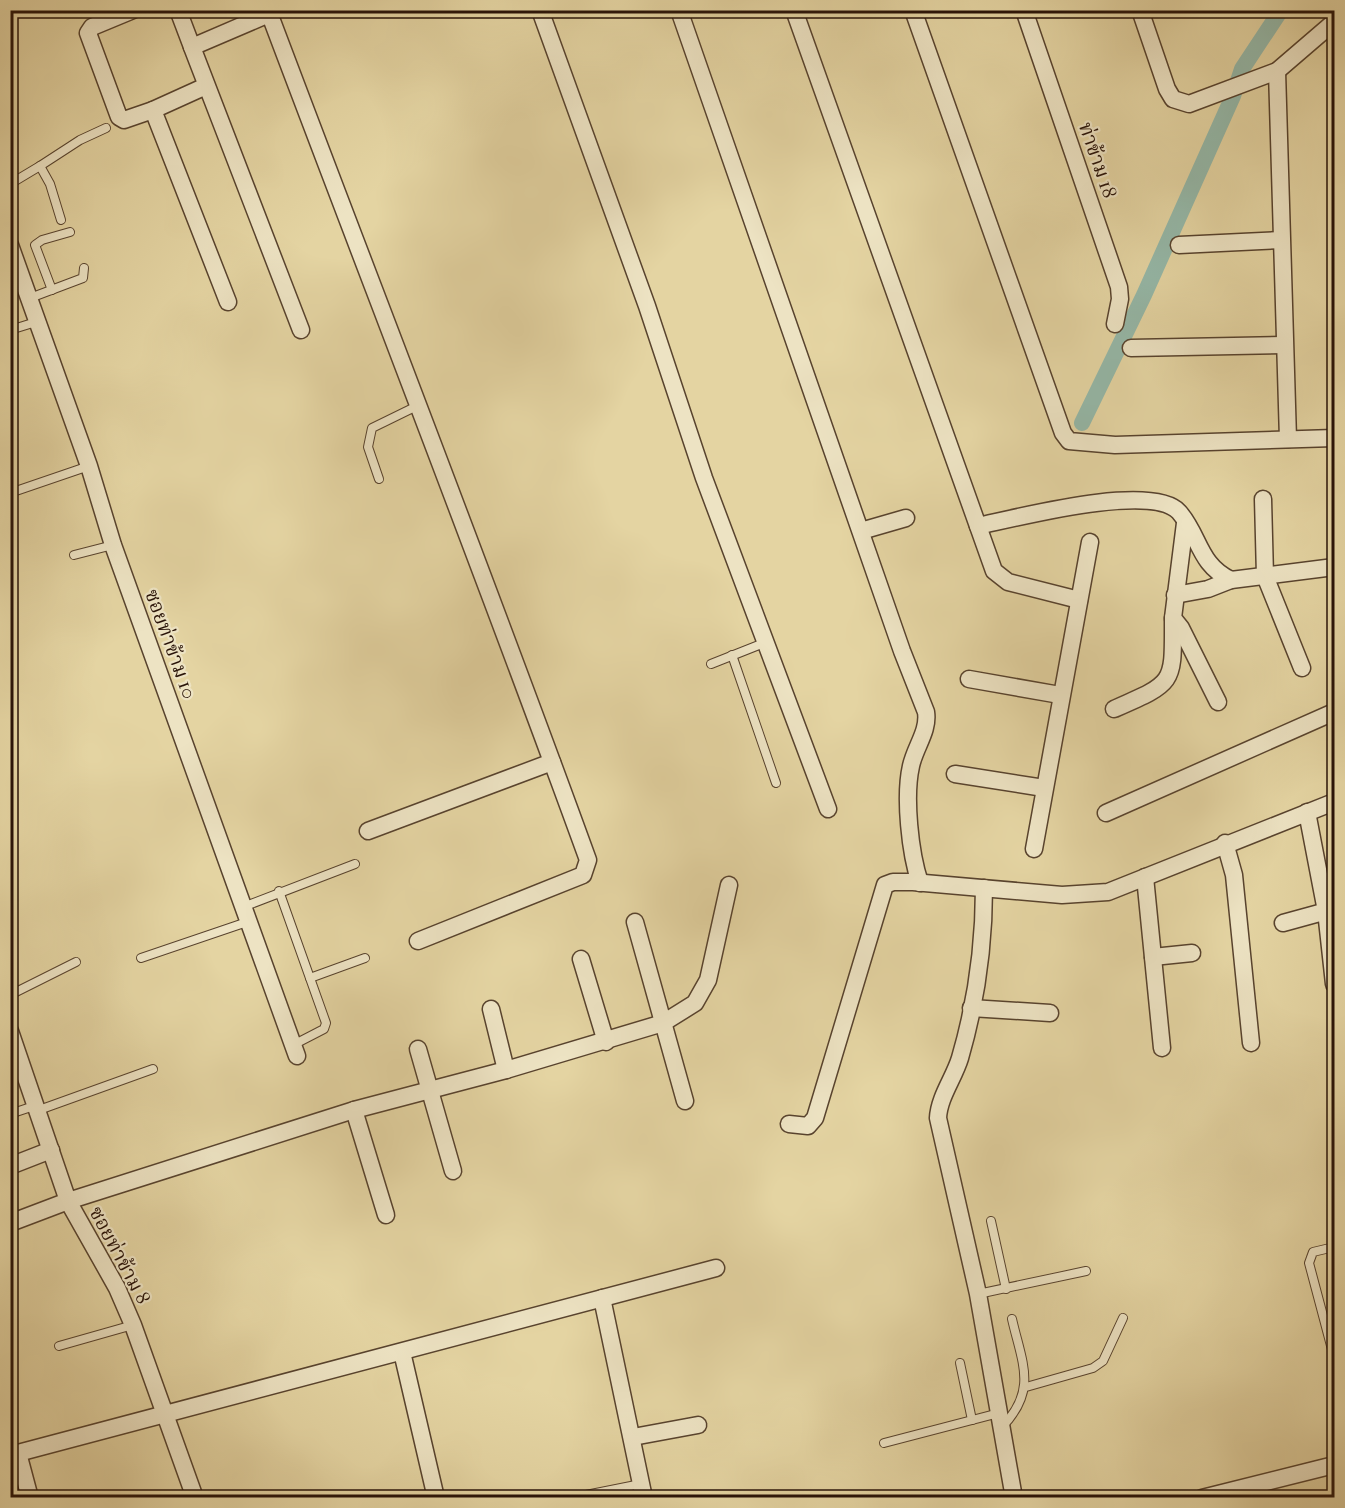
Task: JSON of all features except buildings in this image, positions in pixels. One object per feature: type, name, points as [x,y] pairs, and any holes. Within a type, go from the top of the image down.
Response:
[{"type":"street","points":[[178,10],[301,330]]},
{"type":"street","points":[[540,10],[647,306],[704,478],[764,643],[828,808]]},
{"type":"street","points":[[678,10],[926,712],[927,721],[911,764],[909,778],[909,808],[915,866],[920,883]]},
{"type":"street","points":[[794,10],[994,571],[1001,579],[1079,600]]},
{"type":"street","points":[[914,10],[1063,433],[1069,441],[1115,445],[1335,438]]},
{"type":"street","name":"ท่าข้าม 18","points":[[1024,10],[1119,287],[1120,299],[1115,324]]},
{"type":"street","points":[[1140,10],[1167,89],[1173,99],[1189,104],[1277,71],[1335,22]]},
{"type":"street","points":[[125,12],[92,27],[88,33],[119,117],[124,120],[153,110],[206,86]]},
{"type":"street","points":[[192,47],[269,12],[417,406],[453,494],[588,860],[585,873],[418,941]]},
{"type":"street","points":[[1277,71],[1288,440]]},
{"type":"street","points":[[153,110],[228,302]]},
{"type":"street","points":[[1179,245],[1281,240]]},
{"type":"street","name":"ซอยท่าข้าม 10","points":[[10,244],[89,466],[113,545],[295,1051]]},
{"type":"street","points":[[1131,348],[1284,345]]},
{"type":"street","points":[[1263,500],[1264,576],[1302,668]]},
{"type":"street","points":[[978,526],[1088,502],[1166,504],[1180,513],[1208,563],[1218,573],[1231,580]]},
{"type":"street","points":[[861,531],[906,518]]},
{"type":"street","points":[[1114,709],[1150,693],[1169,676],[1174,658],[1173,618],[1185,523]]},
{"type":"street","points":[[1034,849],[1060,695],[1090,542]]},
{"type":"street","points":[[1175,596],[1208,589],[1231,580],[1335,567]]},
{"type":"street","points":[[1173,618],[1181,628],[1218,702]]},
{"type":"street","points":[[969,679],[1060,695]]},
{"type":"street","points":[[1106,813],[1335,712]]},
{"type":"street","points":[[368,831],[552,762]]},
{"type":"street","points":[[955,774],[1044,788]]},
{"type":"street","points":[[789,1124],[808,1126],[814,1118],[885,885],[893,882],[920,883],[1062,895],[1108,892],[1225,843],[1335,801]]},
{"type":"street","points":[[1307,812],[1330,910],[1335,984]]},
{"type":"street","points":[[1225,843],[1234,875],[1239,946],[1251,1043]]},
{"type":"street","points":[[1145,877],[1162,1048]]},
{"type":"street","points":[[10,1223],[68,1201],[354,1110],[606,1042],[663,1023],[695,1003],[708,980],[729,885]]},
{"type":"street","points":[[984,888],[980,962],[971,1008],[960,1058],[939,1108],[938,1118],[978,1294],[1014,1497]]},
{"type":"street","points":[[1283,923],[1330,910]]},
{"type":"street","points":[[635,922],[685,1101]]},
{"type":"street","points":[[1153,957],[1192,952]]},
{"type":"street","points":[[581,959],[606,1042]]},
{"type":"street","points":[[971,1008],[1050,1013]]},
{"type":"street","points":[[491,1009],[506,1070]]},
{"type":"street","name":"ซอยท่าข้าม 8","points":[[10,1031],[38,1107],[68,1201],[117,1288],[133,1325],[195,1497]]},
{"type":"street","points":[[418,1049],[453,1171]]},
{"type":"street","points":[[354,1110],[386,1215]]},
{"type":"street","points":[[10,1166],[51,1150]]},
{"type":"street","points":[[30,1497],[14,1452],[716,1268]]},
{"type":"street","points":[[602,1298],[633,1437],[642,1491]]},
{"type":"street","points":[[402,1352],[436,1497]]},
{"type":"street","points":[[633,1437],[698,1425]]},
{"type":"street","points":[[1202,1497],[1335,1465]]},
{"type":"lane","points":[[10,184],[80,140],[106,128]]},
{"type":"lane","points":[[40,166],[50,184],[61,220]]},
{"type":"lane","points":[[52,290],[35,245],[42,240],[70,232]]},
{"type":"lane","points":[[30,298],[83,278],[84,268]]},
{"type":"lane","points":[[10,330],[36,322]]},
{"type":"lane","points":[[379,479],[368,447],[372,428],[417,406]]},
{"type":"lane","points":[[10,494],[89,466]]},
{"type":"lane","points":[[74,555],[113,545]]},
{"type":"lane","points":[[711,664],[764,643]]},
{"type":"lane","points":[[732,656],[776,783]]},
{"type":"lane","points":[[141,958],[245,914],[279,891],[355,864]]},
{"type":"lane","points":[[279,891],[326,1023],[324,1029],[295,1051]]},
{"type":"lane","points":[[310,978],[365,958]]},
{"type":"lane","points":[[10,995],[76,962]]},
{"type":"lane","points":[[10,1114],[153,1069]]},
{"type":"lane","points":[[990,1221],[1006,1288]]},
{"type":"lane","points":[[1335,1247],[1313,1252],[1309,1263],[1335,1357]]},
{"type":"lane","points":[[978,1294],[1086,1271]]},
{"type":"lane","points":[[1026,1387],[1076,1375],[1103,1361],[1123,1318]]},
{"type":"lane","points":[[884,1443],[972,1420],[1001,1420],[1014,1415],[1026,1387],[1012,1319]]},
{"type":"lane","points":[[59,1346],[133,1325]]},
{"type":"lane","points":[[960,1363],[972,1420]]},
{"type":"lane","points":[[572,1497],[642,1491]]},
{"type":"waterway","points":[[1082,423],[1144,295],[1233,96],[1242,69],[1281,10]]}]
